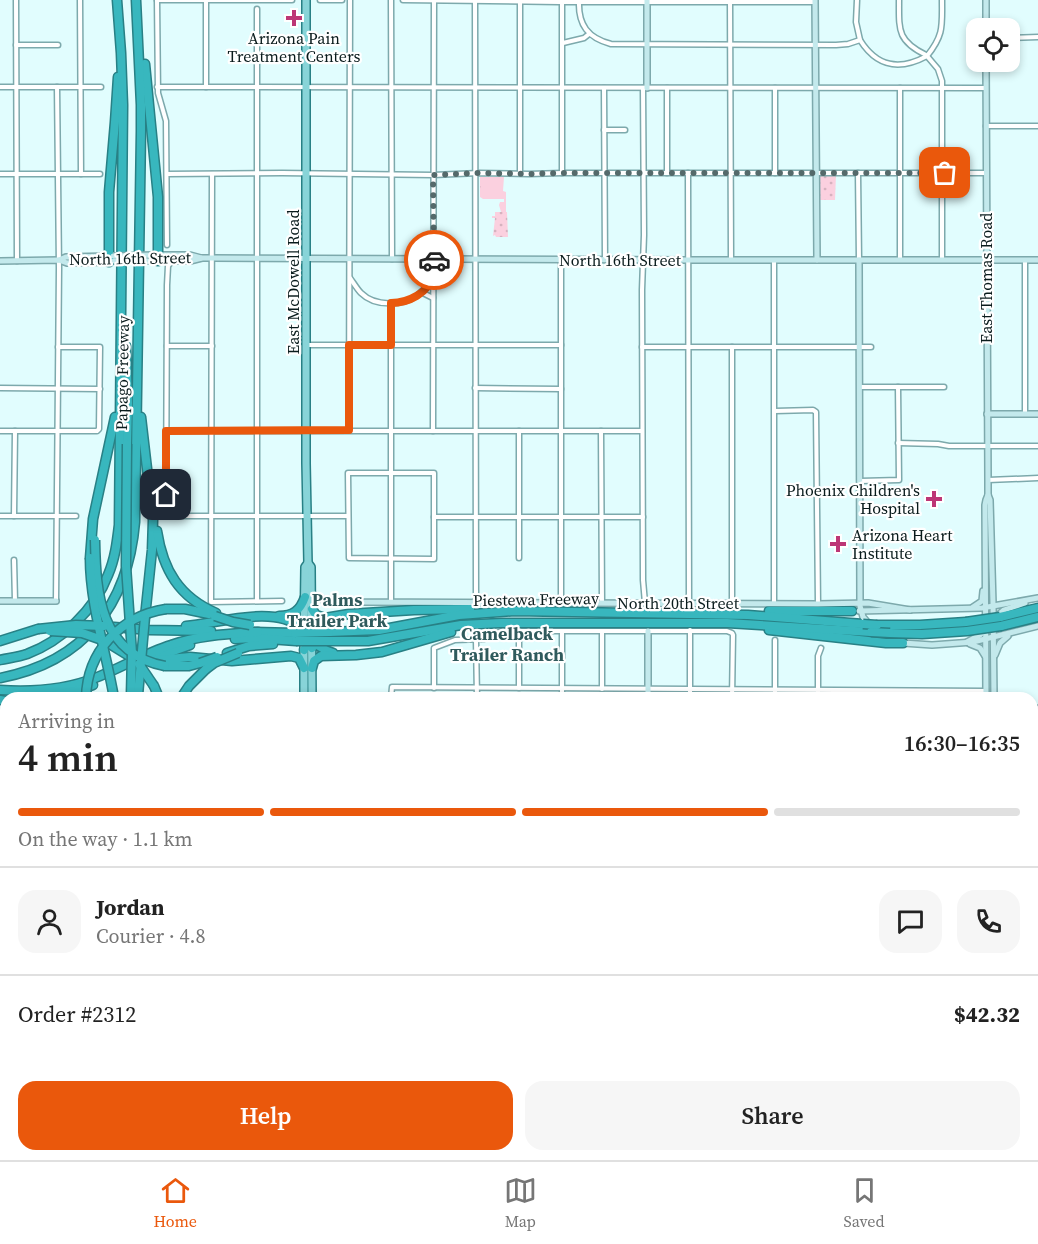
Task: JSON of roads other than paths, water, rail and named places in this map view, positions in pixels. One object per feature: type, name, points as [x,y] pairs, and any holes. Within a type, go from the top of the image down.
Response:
[{"type":"highway","name":"Papago Freeway","points":[[0,660],[28,653],[55,639],[68,629],[90,606],[108,576],[116,546],[123,105],[117,0]]},
{"type":"highway","name":"Papago Freeway","points":[[0,678],[37,669],[67,653],[79,643],[113,602],[126,572],[134,543],[141,105],[136,0]]},
{"type":"highway","points":[[136,0],[142,32],[158,203],[155,258]]},
{"type":"highway","points":[[111,259],[110,183],[121,52]]},
{"type":"highway","points":[[122,276],[127,374],[129,577],[135,653],[134,692]]},
{"type":"highway","points":[[128,444],[132,356],[138,328]]},
{"type":"highway","points":[[135,692],[145,617],[153,520],[137,392]]},
{"type":"highway","points":[[113,692],[92,595],[90,558],[93,519],[120,399]]},
{"type":"highway","points":[[104,470],[95,540],[97,585],[105,617],[112,632],[126,648],[138,657],[165,666],[203,666],[270,644]]},
{"type":"highway","points":[[151,501],[164,562],[172,577],[186,594],[196,603],[216,613],[259,629]]},
{"type":"highway","points":[[149,630],[194,626],[245,617],[294,614],[309,595]]},
{"type":"highway","name":"Piestewa Freeway","points":[[1005,621],[1038,608]]},
{"type":"highway","points":[[87,692],[89,675],[105,644],[124,625],[142,615],[166,609],[185,609],[251,625]]},
{"type":"highway","points":[[312,609],[322,618],[349,614],[359,615]]},
{"type":"highway","points":[[278,656],[300,646],[326,623],[359,615],[448,609],[515,611]]},
{"type":"highway","name":"Piestewa Freeway","points":[[71,692],[99,683],[125,670],[196,643],[254,638],[329,637],[459,615],[515,611],[748,615],[870,627],[890,633],[922,634],[1038,617]]},
{"type":"highway","points":[[687,613],[856,611]]},
{"type":"highway","points":[[268,617],[291,622],[300,628],[307,638]]},
{"type":"highway","points":[[141,664],[190,657],[232,661],[278,656],[296,657],[308,668],[318,657],[324,655],[382,652],[486,623]]},
{"type":"highway","name":"Piestewa Freeway","points":[[329,637],[376,640],[461,625],[486,623],[689,627],[768,625],[967,627]]},
{"type":"highway","points":[[0,641],[38,631],[76,625],[149,630],[280,629],[307,638],[323,649],[339,654]]},
{"type":"highway","points":[[689,627],[747,628],[903,643]]},
{"type":"highway","points":[[26,692],[94,679],[170,645],[212,635],[259,629]]},
{"type":"highway","points":[[38,631],[74,632],[105,641],[143,668],[156,692]]},
{"type":"highway","points":[[185,692],[203,666],[227,653],[249,646],[307,638]]},
{"type":"highway","points":[[48,692],[80,687],[125,670]]},
{"type":"main road","name":"East McDowell Road","points":[[306,0],[308,563],[305,567],[312,609],[307,638]]},
{"type":"main road","points":[[986,0],[986,18]]},
{"type":"main road","points":[[645,88],[648,44],[647,1]]},
{"type":"main road","points":[[815,1],[817,260]]},
{"type":"main road","name":"East Thomas Road","points":[[986,72],[988,495],[991,505],[993,586],[993,607],[986,662],[986,692]]},
{"type":"main road","name":"North 16th Street","points":[[0,261],[59,260],[66,257],[111,259],[190,255],[202,258],[306,259],[1038,260]]},
{"type":"main road","name":"North 16th Street","points":[[155,258],[190,261],[202,258]]},
{"type":"main road","points":[[859,261],[860,603],[856,611],[870,627]]},
{"type":"main road","points":[[987,414],[1038,414]]},
{"type":"main road","name":"East Thomas Road","points":[[988,495],[986,500],[986,608],[994,657],[994,692]]},
{"type":"main road","points":[[961,609],[976,606],[982,601],[983,569],[986,560]]},
{"type":"main road","points":[[993,586],[997,597],[1002,602],[1035,598]]},
{"type":"main road","name":"East McDowell Road","points":[[309,595],[307,638],[311,692]]},
{"type":"main road","name":"North 20th Street","points":[[309,595],[327,601],[391,602],[860,603],[910,610]]},
{"type":"main road","points":[[966,643],[990,626],[1000,612],[1035,598]]},
{"type":"main road","name":"North 20th Street","points":[[831,604],[856,611],[961,609],[993,607],[1035,598]]},
{"type":"main road","points":[[0,601],[56,601]]},
{"type":"main road","points":[[961,609],[972,612],[990,626],[1006,632],[1021,631]]},
{"type":"main road","name":"North 20th Street","points":[[856,611],[870,627],[888,639],[903,643],[932,645],[966,643],[990,626],[1021,631],[1038,626]]},
{"type":"main road","points":[[870,627],[870,615],[879,611]]},
{"type":"main road","points":[[648,631],[648,689]]},
{"type":"main road","points":[[994,657],[1003,640],[1021,631]]},
{"type":"main road","points":[[966,643],[980,648],[985,655],[986,662]]},
{"type":"main road","name":"East McDowell Road","points":[[305,692],[308,668]]},
{"type":"street","points":[[16,0],[17,261]]},
{"type":"street","points":[[80,0],[81,174]]},
{"type":"street","points":[[167,245],[166,120],[158,93],[157,0],[292,0]]},
{"type":"street","points":[[206,0],[206,87]]},
{"type":"street","points":[[320,0],[342,0]]},
{"type":"street","points":[[349,430],[350,0]]},
{"type":"street","points":[[391,0],[392,259]]},
{"type":"street","points":[[403,0],[815,1]]},
{"type":"street","points":[[433,431],[434,0]]},
{"type":"street","points":[[475,0],[476,602]]},
{"type":"street","points":[[857,0],[856,21],[860,40],[871,54],[887,64],[897,66],[906,65],[927,56],[937,43],[940,34],[942,0]]},
{"type":"street","points":[[899,0],[900,33],[910,47],[927,56],[934,63],[940,74],[942,88],[942,261]]},
{"type":"street","points":[[520,1],[520,173]]},
{"type":"street","points":[[562,1],[562,173]]},
{"type":"street","points":[[579,1],[580,18],[589,34],[611,44],[842,45],[860,40]]},
{"type":"street","points":[[730,1],[731,260]]},
{"type":"street","points":[[257,9],[257,601]]},
{"type":"street","points":[[562,44],[584,38],[589,34]]},
{"type":"street","points":[[1020,38],[1038,37]]},
{"type":"street","points":[[16,45],[58,45]]},
{"type":"street","points":[[0,87],[101,87]]},
{"type":"street","points":[[56,601],[59,260],[57,87]]},
{"type":"street","points":[[158,87],[986,88]]},
{"type":"street","points":[[604,88],[605,260]]},
{"type":"street","points":[[645,88],[642,346],[645,603]]},
{"type":"street","points":[[667,88],[667,173]]},
{"type":"street","points":[[775,88],[775,173]]},
{"type":"street","points":[[900,88],[900,260]]},
{"type":"street","points":[[986,126],[1038,126]]},
{"type":"street","points":[[604,130],[625,130]]},
{"type":"street","points":[[688,173],[689,603]]},
{"type":"street","points":[[858,173],[859,261]]},
{"type":"street","points":[[166,174],[986,173]]},
{"type":"street","points":[[0,174],[100,174]]},
{"type":"street","points":[[212,174],[211,602],[282,601]]},
{"type":"street","points":[[561,260],[561,603]]},
{"type":"street","points":[[774,260],[774,604]]},
{"type":"street","points":[[1025,260],[1025,413]]},
{"type":"street","points":[[173,261],[169,263],[168,268],[166,516],[348,516]]},
{"type":"street","points":[[349,276],[361,293],[376,301],[391,303],[410,300],[421,292],[433,276]]},
{"type":"street","points":[[421,292],[433,298]]},
{"type":"street","points":[[349,296],[361,293]]},
{"type":"street","points":[[391,303],[391,602]]},
{"type":"street","points":[[306,345],[561,345]]},
{"type":"street","points":[[0,431],[97,431],[99,429],[100,346],[58,347]]},
{"type":"street","points":[[167,346],[212,346]]},
{"type":"street","points":[[642,346],[871,347]]},
{"type":"street","points":[[732,347],[732,604]]},
{"type":"street","points":[[860,387],[944,387]]},
{"type":"street","points":[[859,481],[899,480],[898,387]]},
{"type":"street","points":[[0,388],[100,389]]},
{"type":"street","points":[[475,388],[561,389]]},
{"type":"street","points":[[775,411],[813,410],[816,412],[818,604]]},
{"type":"street","points":[[14,516],[15,431]]},
{"type":"street","points":[[166,431],[642,431]]},
{"type":"street","points":[[519,431],[519,558]]},
{"type":"street","points":[[602,431],[602,603]]},
{"type":"street","points":[[898,444],[1038,446]]},
{"type":"street","points":[[348,473],[391,474],[434,473],[434,559],[349,558],[348,473]]},
{"type":"street","points":[[988,480],[1038,478]]},
{"type":"street","points":[[0,516],[76,516]]},
{"type":"street","points":[[434,517],[643,517]]},
{"type":"street","points":[[14,560],[15,601]]},
{"type":"street","points":[[689,627],[690,689]]},
{"type":"street","points":[[434,688],[435,648],[455,640],[489,638],[502,631],[648,631],[689,627],[732,633],[732,690]]},
{"type":"street","points":[[519,631],[519,688]]},
{"type":"street","points":[[562,631],[562,692]]},
{"type":"street","points":[[602,631],[602,689]]},
{"type":"street","points":[[476,640],[476,692]]},
{"type":"street","points":[[775,640],[775,690]]},
{"type":"street","points":[[818,690],[818,656],[821,648]]},
{"type":"street","points":[[392,692],[392,687],[902,692]]},
{"type":"place","name":"Arizona Pain Treatment Centers","points":[[294,18]]},
{"type":"place","name":"Phoenix Children's Hospital","points":[[934,499]]},
{"type":"place","name":"Arizona Heart Institute","points":[[838,544]]},
{"type":"district","name":"Palms Trailer Park","points":[[337,610]]},
{"type":"district","name":"Camelback Trailer Ranch","points":[[507,644]]}]
